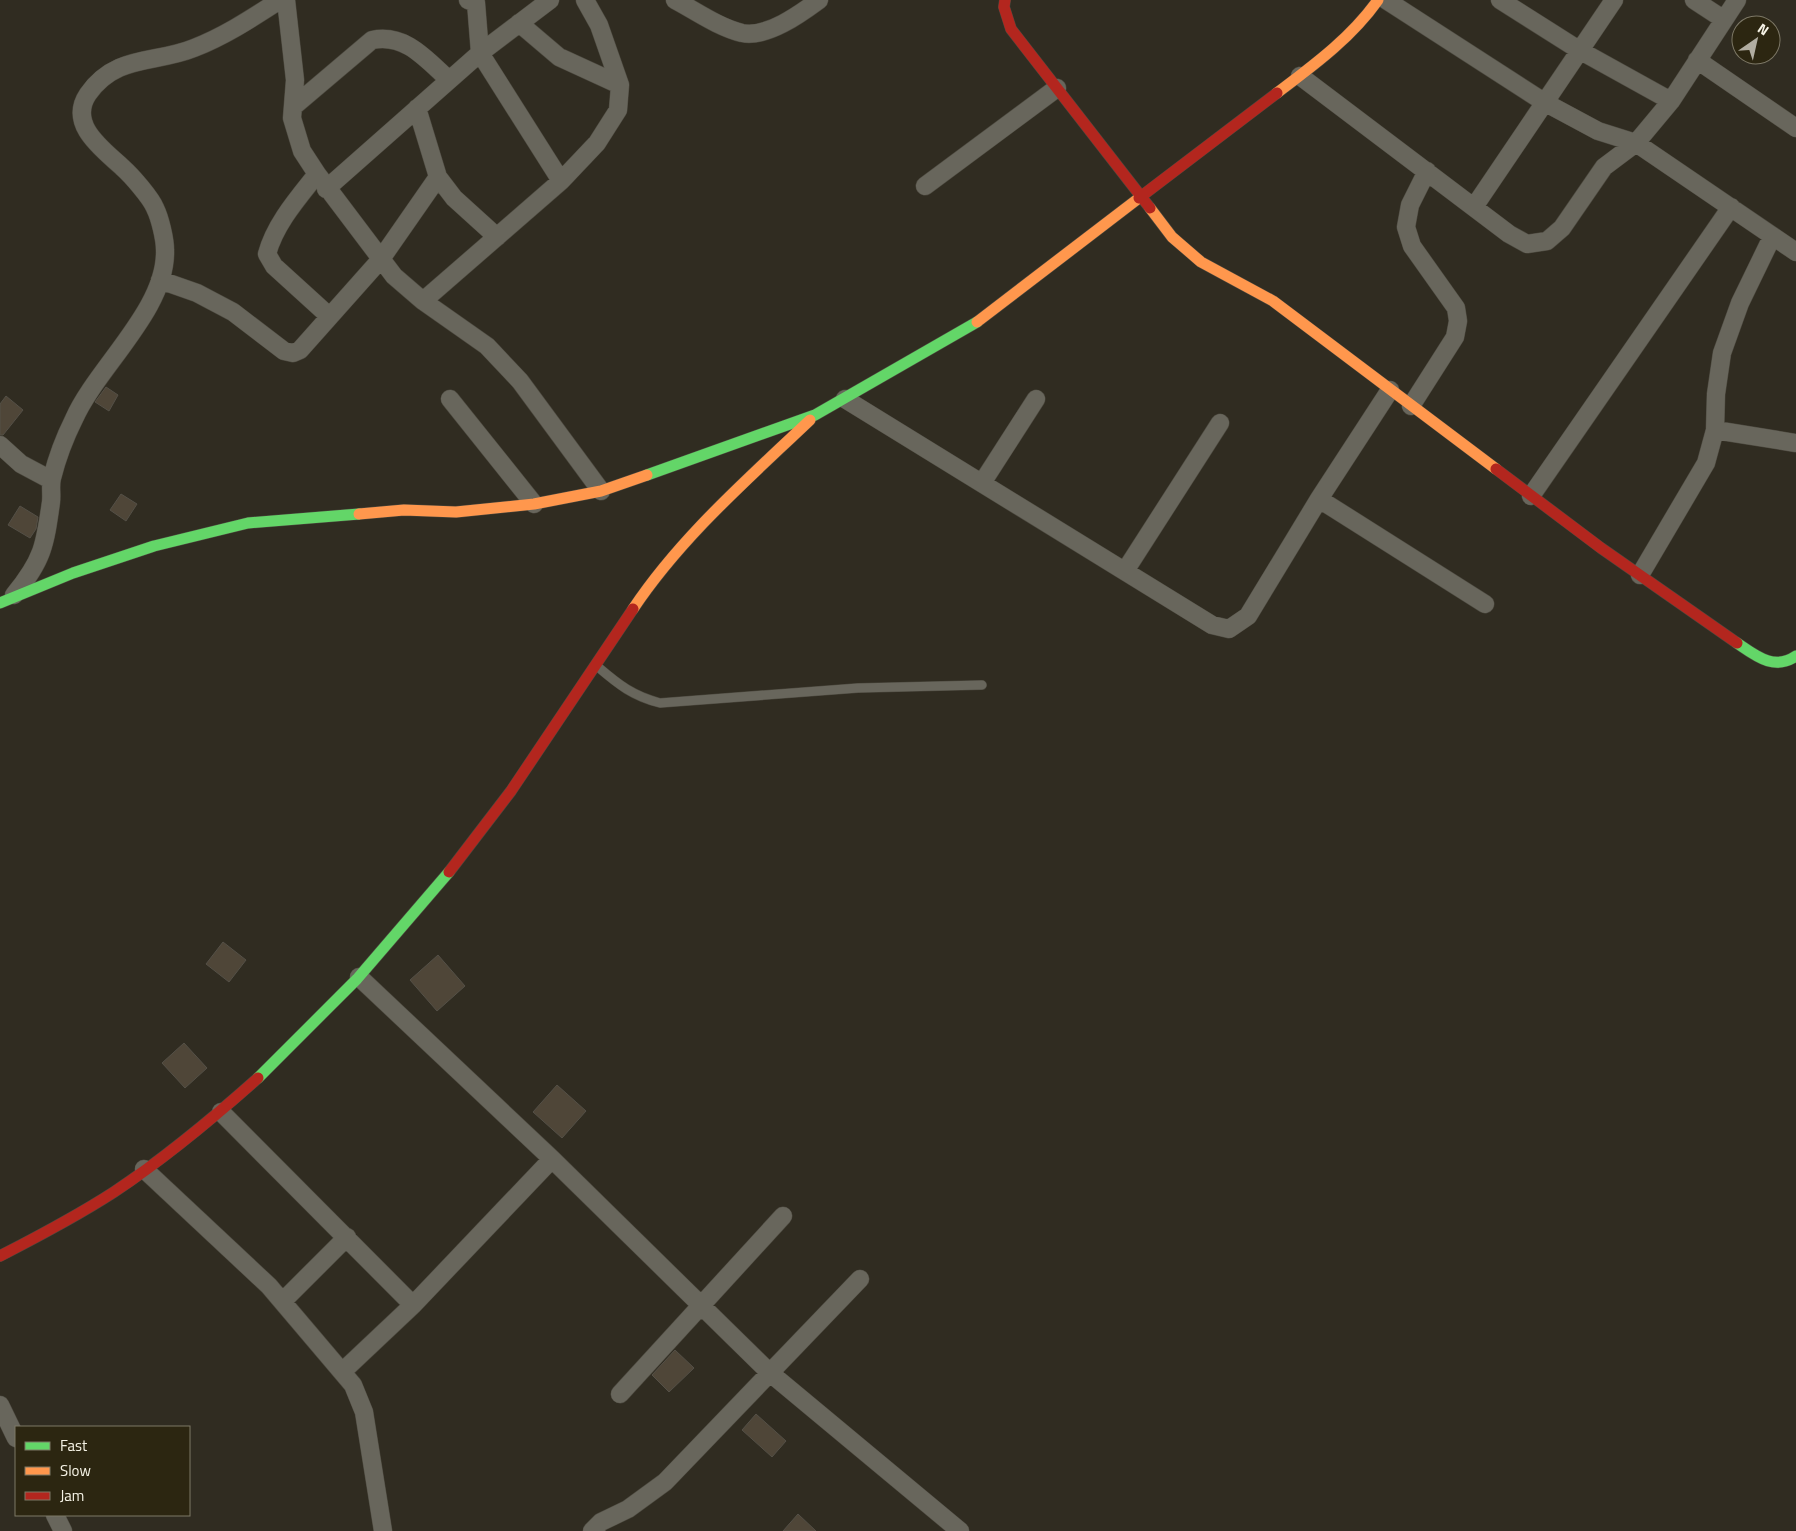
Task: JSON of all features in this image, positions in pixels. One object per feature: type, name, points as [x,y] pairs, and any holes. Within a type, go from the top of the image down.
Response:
[{"type":"street","points":[[6,600],[33,572],[43,551],[52,493],[51,480],[74,417],[91,388],[149,306],[160,280],[165,250],[155,207],[125,169],[101,150],[87,134],[82,112],[87,96],[113,70],[131,63],[191,50],[223,36],[280,0]]},
{"type":"street","points":[[286,0],[295,80],[292,118],[302,151],[321,181],[394,276],[423,301],[487,346],[520,381],[601,491]]},
{"type":"street","points":[[330,316],[274,266],[268,254],[281,224],[321,181],[417,108],[480,53],[550,0]]},
{"type":"street","points":[[423,301],[561,180],[597,143],[618,110],[620,85],[599,25],[585,0]]},
{"type":"street","points":[[675,0],[724,26],[743,33],[764,32],[804,11],[819,0]]},
{"type":"street","points":[[1005,0],[1004,7],[1011,29],[1172,237],[1201,262],[1273,300],[1531,496],[1760,659],[1775,665],[1790,661],[1796,656]]},
{"type":"street","points":[[6,600],[73,573],[154,546],[248,523],[404,510],[456,512],[534,504],[601,491],[815,414],[845,399],[967,329],[1300,76],[1362,23],[1378,0]]},
{"type":"street","points":[[1386,0],[1544,102],[1598,131],[1636,143],[1796,252]]},
{"type":"street","points":[[1500,0],[1579,50],[1670,101]]},
{"type":"street","points":[[1474,207],[1614,0]]},
{"type":"street","points":[[1694,0],[1723,19]]},
{"type":"street","points":[[1300,76],[1509,234],[1527,244],[1547,241],[1562,228],[1604,167],[1636,143],[1670,101],[1737,0]]},
{"type":"street","points":[[474,1],[480,53],[561,180]]},
{"type":"street","points":[[519,23],[559,57],[620,85]]},
{"type":"street","points":[[292,107],[372,40],[385,37],[397,39],[415,49],[449,80]]},
{"type":"street","points":[[1697,60],[1796,128]]},
{"type":"street","points":[[924,186],[1057,88]]},
{"type":"street","points":[[417,108],[438,177],[454,198],[497,236]]},
{"type":"street","points":[[1411,406],[1455,337],[1458,321],[1456,308],[1412,246],[1406,226],[1410,205],[1427,171]]},
{"type":"street","points":[[160,280],[198,293],[233,312],[284,351],[293,353],[300,350],[381,259],[438,177]]},
{"type":"street","points":[[1531,496],[1731,207]]},
{"type":"street","points":[[1640,575],[1706,463],[1716,430],[1716,394],[1722,353],[1740,303],[1772,237]]},
{"type":"street","points":[[845,399],[1212,625],[1229,629],[1248,616],[1319,499],[1390,390]]},
{"type":"street","points":[[450,399],[534,504]]},
{"type":"street","points":[[982,484],[1036,399]]},
{"type":"street","points":[[0,1256],[36,1239],[192,1137],[270,1070],[359,978],[444,878],[509,794],[654,579],[709,518],[815,414]]},
{"type":"street","points":[[1125,571],[1220,423]]},
{"type":"street","points":[[1716,430],[1796,443]]},
{"type":"street","points":[[0,445],[21,464],[51,480]]},
{"type":"street","points":[[1319,499],[1485,604]]},
{"type":"street","points":[[359,978],[552,1159],[769,1372],[960,1531]]},
{"type":"street","points":[[221,1112],[413,1305]]},
{"type":"street","points":[[342,1372],[413,1305],[552,1159]]},
{"type":"street","points":[[144,1169],[282,1301],[353,1385],[364,1412],[382,1531]]},
{"type":"street","points":[[620,1394],[783,1216]]},
{"type":"street","points":[[282,1301],[347,1237]]},
{"type":"street","points":[[592,1531],[601,1522],[628,1508],[665,1482],[769,1372],[860,1280]]},
{"type":"street","points":[[0,1405],[15,1436]]},
{"type":"street","points":[[56,1516],[63,1531]]},
{"type":"lane","points":[[596,665],[639,698],[660,703],[858,688],[982,685]]},
{"type":"building","points":[[106,387],[118,395],[109,411],[95,402]]},
{"type":"building","points":[[6,396],[23,410],[3,435],[0,435],[0,404]]},
{"type":"building","points":[[121,494],[137,504],[126,521],[110,510]]},
{"type":"building","points":[[20,506],[38,517],[36,529],[30,538],[8,525]]},
{"type":"building","points":[[223,942],[246,960],[229,982],[206,964]]},
{"type":"building","points":[[438,955],[465,986],[437,1011],[410,980]]},
{"type":"building","points":[[184,1043],[207,1068],[185,1088],[162,1063]]},
{"type":"building","points":[[557,1085],[586,1111],[562,1138],[533,1112]]},
{"type":"building","points":[[675,1350],[694,1368],[669,1392],[652,1375]]},
{"type":"building","points":[[756,1414],[786,1441],[772,1457],[742,1430]]},
{"type":"building","points":[[798,1514],[816,1531],[783,1531]]},
{"type":"traffic: fast","points":[[647,475],[815,415],[977,322]]},
{"type":"traffic: fast","points":[[0,603],[73,573],[154,546],[248,523],[359,514]]},
{"type":"traffic: fast","points":[[1737,643],[1758,657],[1773,662],[1788,660],[1796,656]]},
{"type":"traffic: fast","points":[[258,1078],[357,979],[449,872]]},
{"type":"traffic: slow","points":[[1277,93],[1344,39],[1378,0]]},
{"type":"traffic: slow","points":[[977,322],[1139,198]]},
{"type":"traffic: slow","points":[[1150,208],[1172,237],[1201,262],[1273,301],[1496,469]]},
{"type":"traffic: slow","points":[[633,609],[672,557],[694,533],[739,487],[810,420]]},
{"type":"traffic: slow","points":[[359,514],[404,510],[456,512],[534,504],[601,491],[647,475]]},
{"type":"traffic: jam","points":[[1005,0],[1004,7],[1011,29],[1150,208]]},
{"type":"traffic: jam","points":[[1139,198],[1277,93]]},
{"type":"traffic: jam","points":[[1496,469],[1601,548],[1737,643]]},
{"type":"traffic: jam","points":[[449,872],[511,791],[633,609]]},
{"type":"traffic: jam","points":[[0,1256],[72,1218],[152,1166],[258,1078]]}]
